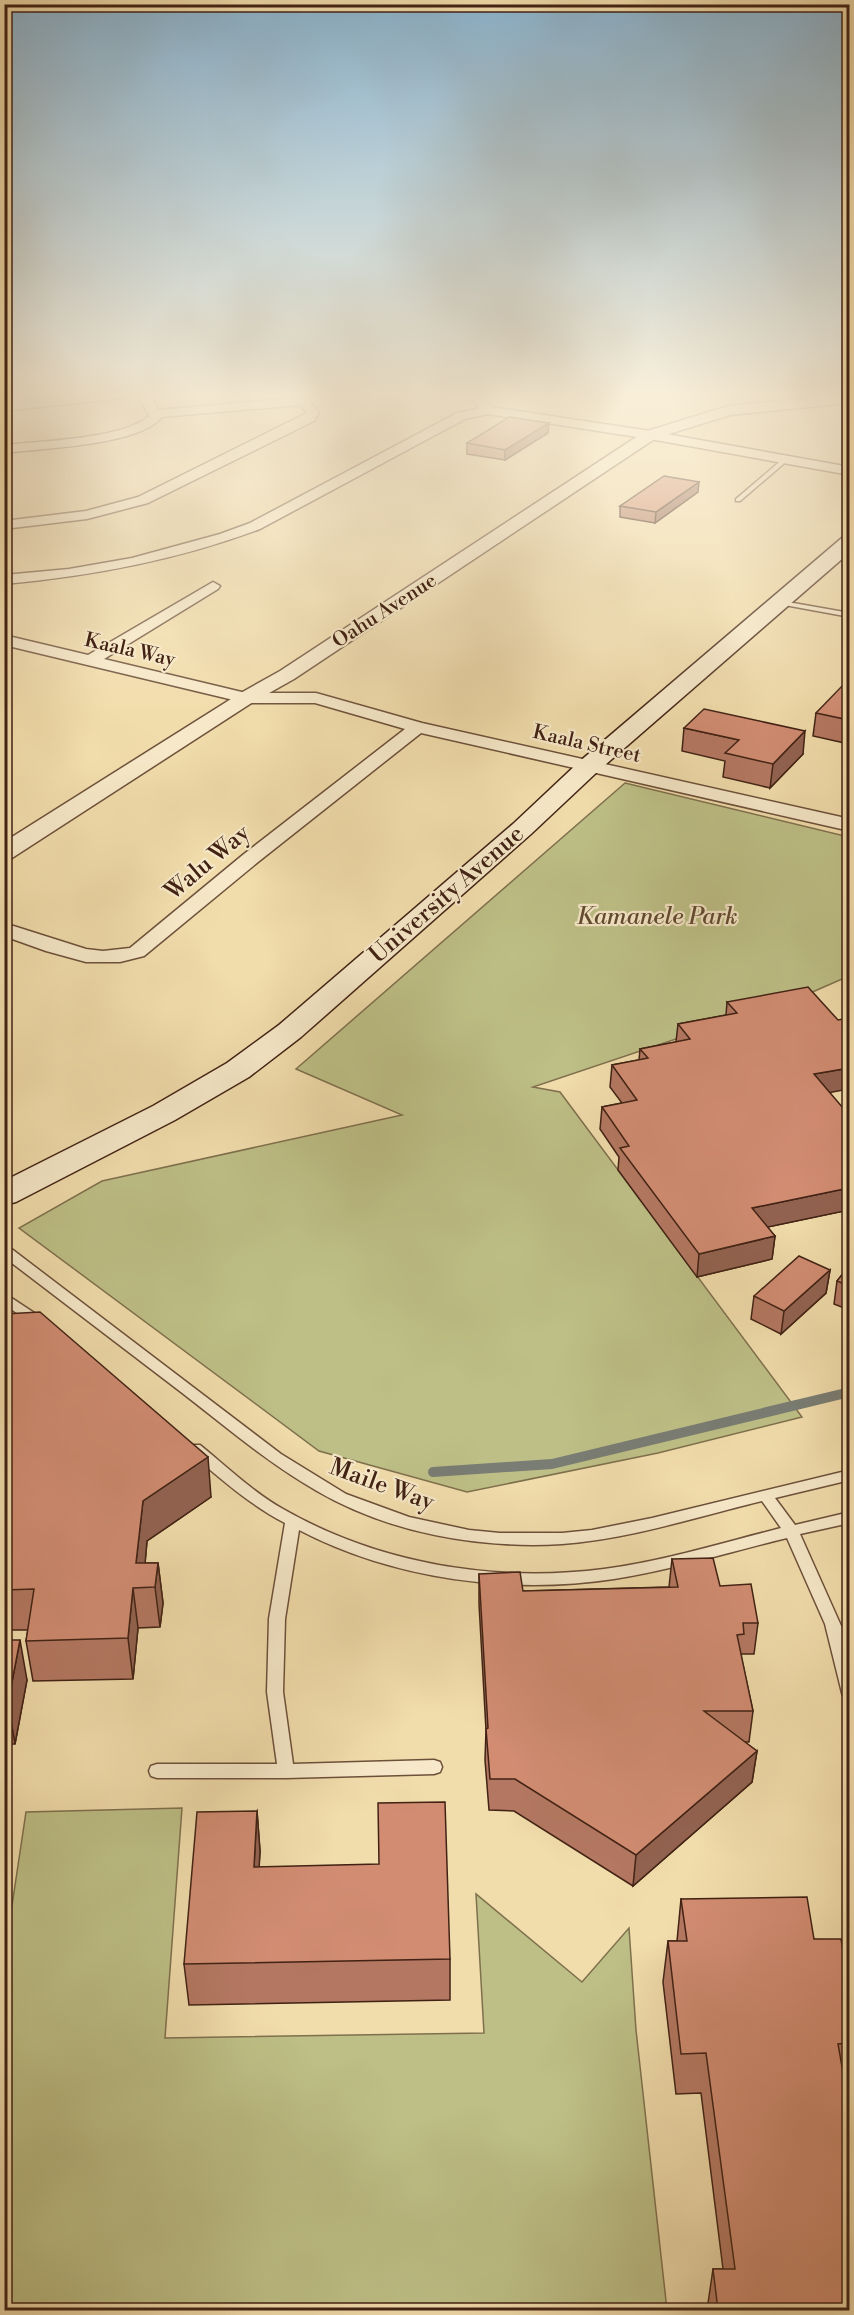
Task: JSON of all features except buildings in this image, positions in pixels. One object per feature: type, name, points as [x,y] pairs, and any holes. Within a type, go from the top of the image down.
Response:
[{"type":"main road","name":"University Avenue","points":[[4,1195],[165,1113],[238,1070],[306,1017],[522,829],[588,767],[710,664],[849,541]]},
{"type":"street","points":[[4,525],[87,516],[136,502]]},
{"type":"street","points":[[4,580],[87,571],[136,562],[221,540],[255,526],[300,502]]},
{"type":"street","name":"Oahu Avenue","points":[[4,853],[246,698],[287,675],[549,502]]},
{"type":"street","points":[[90,661],[213,586]]},
{"type":"street","name":"Kaala Way","points":[[4,640],[246,698]]},
{"type":"street","name":"Kaala Street","points":[[287,675],[316,698]]},
{"type":"street","name":"Kaala Street","points":[[246,698],[316,698],[418,727],[849,825]]},
{"type":"street","name":"Walu Way","points":[[4,929],[88,957],[109,958],[136,952],[418,727]]},
{"type":"lane","points":[[779,602],[849,615]]},
{"type":"lane","name":"Maile Way","points":[[4,1250],[285,1464],[312,1482],[351,1502],[394,1518],[441,1530],[490,1537],[551,1538],[590,1535],[640,1526],[849,1475]]},
{"type":"lane","points":[[4,1297],[50,1330]]},
{"type":"lane","points":[[184,1439],[237,1484],[293,1521],[322,1535],[373,1555],[428,1569],[486,1577],[544,1579],[603,1575],[659,1564],[849,1517]]},
{"type":"lane","points":[[765,1495],[791,1531],[843,1634],[849,1693]]},
{"type":"lane","points":[[286,1771],[275,1692],[276,1640],[277,1619],[293,1521]]},
{"type":"lane","points":[[157,1771],[286,1771],[434,1767]]},
{"type":"green space","name":"Kamanele Park","points":[[625,783],[849,837],[849,976],[801,997],[533,1087],[560,1092],[802,1417],[658,1453],[467,1492],[319,1451],[19,1228],[102,1181],[402,1115],[296,1069]]},
{"type":"green space","points":[[182,1808],[165,2038],[484,2033],[476,1894],[582,1982],[629,1928],[636,2030],[667,2310],[5,2310],[4,1959],[26,1812]]},
{"type":"waterway","points":[[433,1472],[552,1464],[850,1392]]}]
